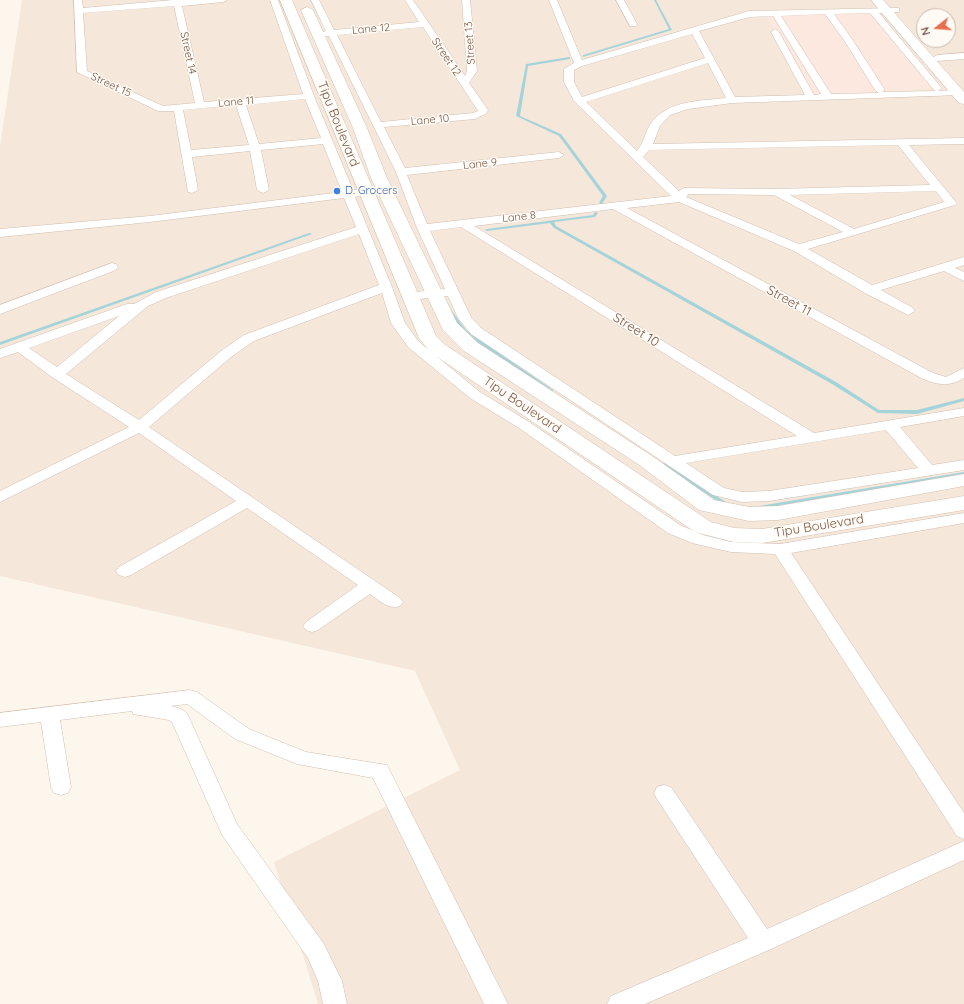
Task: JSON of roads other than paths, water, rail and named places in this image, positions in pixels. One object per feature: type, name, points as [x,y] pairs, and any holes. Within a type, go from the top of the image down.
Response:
[{"type":"street","name":"Street 15","points":[[78,0],[82,72],[162,109]]},
{"type":"street","points":[[79,11],[177,2],[223,0]]},
{"type":"street","points":[[274,0],[323,87],[327,140],[356,193],[362,230],[386,287],[398,324],[413,344],[475,395],[524,426],[667,524],[698,539],[731,548],[780,549],[962,517]]},
{"type":"street","name":"Tipu Boulevard","points":[[286,0],[323,87],[356,193],[410,296],[428,338],[437,348],[703,527],[734,534],[762,536],[962,517]]},
{"type":"street","name":"Tipu Boulevard","points":[[302,0],[324,33],[323,87],[360,128],[379,178],[450,326],[471,347],[645,460],[707,506],[749,514],[778,513],[964,480]]},
{"type":"street","points":[[315,0],[324,33],[401,172],[424,228],[465,318],[476,331],[719,492],[742,497],[769,496],[964,465]]},
{"type":"street","name":"Street 12","points":[[409,0],[482,110],[482,113]]},
{"type":"street","name":"Street 13","points":[[464,84],[472,71],[466,0]]},
{"type":"street","points":[[553,0],[580,64]]},
{"type":"street","points":[[620,0],[633,24]]},
{"type":"street","name":"Street 14","points":[[177,2],[200,105]]},
{"type":"street","points":[[637,158],[646,147],[655,125],[666,113],[686,106],[732,100],[812,97],[826,94],[880,90],[937,88],[874,5]]},
{"type":"street","points":[[908,311],[798,248],[680,198],[579,101],[569,82],[569,69],[580,64],[748,14],[827,11],[874,5],[890,7],[937,58],[961,89]]},
{"type":"street","points":[[890,7],[945,78],[961,89]]},
{"type":"street","points":[[827,11],[848,39],[880,90]]},
{"type":"street","points":[[765,13],[812,97]]},
{"type":"street","points":[[775,13],[826,94]]},
{"type":"street","name":"Lane 12","points":[[324,33],[424,24]]},
{"type":"street","points":[[694,30],[732,100]]},
{"type":"street","points":[[937,58],[964,56]]},
{"type":"street","points":[[579,101],[709,60]]},
{"type":"street","name":"Lane 11","points":[[162,109],[240,102],[323,87]]},
{"type":"street","points":[[826,94],[961,89]]},
{"type":"street","points":[[240,102],[255,147],[263,190]]},
{"type":"street","points":[[178,108],[192,190]]},
{"type":"street","name":"Lane 10","points":[[376,125],[475,116],[482,113]]},
{"type":"street","points":[[186,154],[327,140]]},
{"type":"street","points":[[646,147],[964,141]]},
{"type":"street","points":[[798,248],[951,203],[902,143]]},
{"type":"street","name":"Lane 9","points":[[401,172],[559,155]]},
{"type":"street","points":[[680,198],[684,191],[774,192],[939,188]]},
{"type":"street","points":[[774,192],[853,233]]},
{"type":"street","points":[[0,233],[150,219],[356,193]]},
{"type":"street","name":"Lane 8","points":[[424,228],[680,198]]},
{"type":"street","name":"Street 11","points":[[616,206],[940,382],[953,380],[964,372]]},
{"type":"street","name":"Street 10","points":[[462,223],[810,437]]},
{"type":"street","points":[[0,354],[184,287],[343,234],[362,230]]},
{"type":"street","points":[[869,290],[964,261]]},
{"type":"street","points":[[0,310],[112,267]]},
{"type":"street","points":[[945,267],[964,277]]},
{"type":"street","points":[[0,497],[140,427],[226,354],[249,338],[386,287]]},
{"type":"street","points":[[410,296],[453,292]]},
{"type":"street","points":[[57,374],[143,303]]},
{"type":"street","points":[[19,347],[57,374],[140,427],[394,602]]},
{"type":"street","points":[[673,461],[964,412]]},
{"type":"street","points":[[889,424],[929,471]]},
{"type":"street","points":[[125,571],[248,501]]},
{"type":"street","points":[[780,549],[964,830]]},
{"type":"street","points":[[312,626],[370,585]]},
{"type":"street","points":[[0,720],[190,697],[242,734],[304,759],[380,771],[496,1004]]},
{"type":"street","points":[[117,706],[174,714],[180,718],[229,829],[316,950],[330,981],[335,1004]]},
{"type":"street","points":[[50,714],[61,787]]},
{"type":"street","points":[[664,793],[763,942]]},
{"type":"street","points":[[619,1004],[763,942],[964,850]]},
{"type":"waterway","points":[[584,56],[671,29],[655,0]]},
{"type":"waterway","points":[[569,58],[527,65],[518,116],[560,135],[605,196],[601,203]]},
{"type":"waterway","points":[[551,222],[594,216],[596,213]]},
{"type":"waterway","points":[[487,230],[551,222]]},
{"type":"waterway","points":[[551,222],[555,227],[834,383],[878,411],[917,412],[964,399]]},
{"type":"waterway","points":[[0,344],[310,234]]},
{"type":"waterway","points":[[450,312],[464,331],[551,391]]},
{"type":"waterway","points":[[664,465],[726,504]]},
{"type":"waterway","points":[[759,508],[964,474]]},
{"type":"place","name":"D. Grocers","points":[[337,191]]}]
